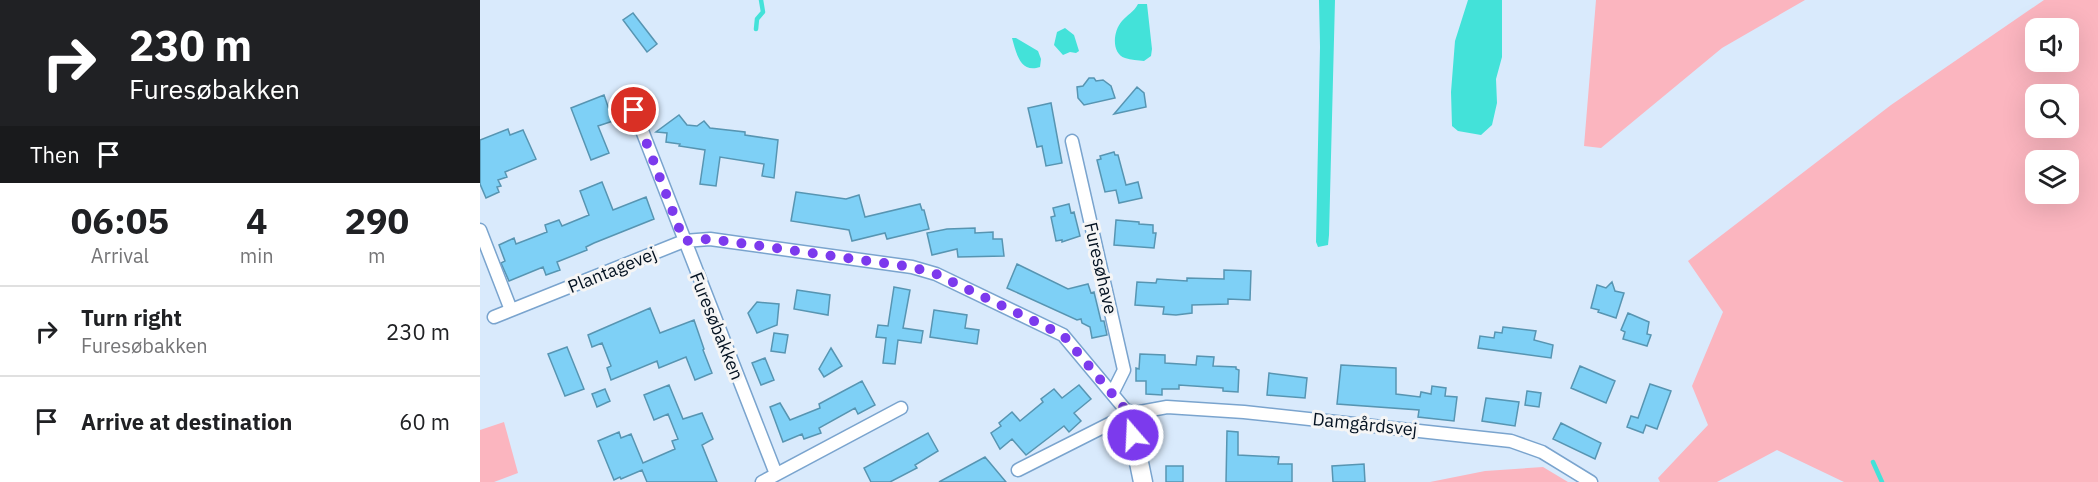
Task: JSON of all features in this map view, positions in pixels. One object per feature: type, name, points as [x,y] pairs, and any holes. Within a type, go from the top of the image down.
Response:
[{"type":"street","name":"Furesøbakken","points":[[634,110],[776,474]]},
{"type":"street","name":"Furesøhave","points":[[1072,141],[1124,370],[1113,393]]},
{"type":"street","points":[[480,230],[512,310]]},
{"type":"street","name":"Plantagevej","points":[[494,317],[684,241],[710,239],[912,267],[936,274],[1063,335],[1129,414],[1143,482]]},
{"type":"street","name":"Damgårdsvej","points":[[1129,414],[1167,407],[1244,412],[1511,441],[1542,452],[1592,482]]},
{"type":"street","points":[[762,482],[901,408]]},
{"type":"street","points":[[1018,470],[1129,414]]},
{"type":"shaded area","points":[[1319,0],[1335,0],[1329,235],[1328,245],[1318,247],[1316,242]]},
{"type":"shaded area","points":[[1468,0],[1502,0],[1502,57],[1496,79],[1497,103],[1492,125],[1481,135],[1458,131],[1452,126],[1451,92],[1455,41]]},
{"type":"shaded area","points":[[1596,0],[1805,0],[1722,48],[1601,148],[1584,146]]},
{"type":"shaded area","points":[[2044,0],[2098,0],[2098,482],[1844,482],[1777,450],[1717,482],[1660,482],[1658,478],[1708,425],[1692,386],[1723,312],[1688,261],[1891,105]]},
{"type":"shaded area","points":[[1138,4],[1147,4],[1152,49],[1151,56],[1144,61],[1127,59],[1120,55],[1117,52],[1115,41],[1119,25]]},
{"type":"shaded area","points":[[1065,28],[1074,35],[1079,51],[1076,53],[1070,52],[1063,55],[1054,45],[1057,32]]},
{"type":"shaded area","points":[[1012,38],[1038,51],[1041,59],[1040,67],[1033,68],[1023,65]]},
{"type":"shaded area","points":[[504,422],[518,473],[494,482],[480,482],[480,430]]},
{"type":"shaded area","points":[[1543,467],[1568,482],[1430,482],[1485,471]]},
{"type":"building","points":[[633,13],[657,44],[647,52],[623,20]]},
{"type":"building","points":[[1089,78],[1094,78],[1096,81],[1103,80],[1111,86],[1115,98],[1084,105],[1078,98],[1077,87],[1083,86]]},
{"type":"building","points":[[1137,87],[1144,93],[1146,107],[1114,114]]},
{"type":"building","points":[[604,95],[613,121],[598,126],[609,153],[591,160],[571,108]]},
{"type":"building","points":[[1051,103],[1062,163],[1046,166],[1042,146],[1037,147],[1028,108]]},
{"type":"building","points":[[679,115],[687,125],[697,126],[704,121],[710,128],[745,132],[745,135],[778,140],[774,178],[762,176],[764,164],[720,157],[716,186],[700,184],[705,150],[666,142],[667,133],[656,132]]},
{"type":"building","points":[[508,129],[510,135],[523,130],[536,159],[505,172],[507,177],[498,180],[501,186],[497,187],[499,192],[486,198],[480,184],[480,140]]},
{"type":"building","points":[[1114,152],[1118,155],[1126,185],[1138,182],[1142,198],[1119,203],[1116,190],[1105,192],[1097,160],[1101,159],[1100,156]]},
{"type":"building","points":[[602,182],[613,210],[646,197],[654,219],[594,243],[586,247],[587,250],[557,262],[560,270],[546,275],[543,267],[509,281],[501,263],[505,261],[499,245],[514,238],[516,244],[547,232],[545,225],[559,220],[562,226],[589,215],[580,191]]},
{"type":"building","points":[[796,192],[846,199],[859,195],[865,217],[920,204],[929,229],[887,239],[885,233],[852,241],[849,230],[791,221]]},
{"type":"building","points":[[1069,204],[1071,213],[1074,212],[1080,236],[1062,242],[1062,240],[1056,241],[1051,217],[1055,216],[1053,208]]},
{"type":"building","points":[[1116,220],[1153,225],[1153,233],[1156,233],[1154,248],[1114,245]]},
{"type":"building","points":[[975,228],[975,233],[993,232],[993,239],[1002,239],[1004,256],[958,257],[957,249],[932,255],[927,233],[947,229]]},
{"type":"building","points":[[1017,264],[1068,289],[1088,284],[1091,293],[1094,292],[1107,335],[1092,338],[1090,327],[1082,323],[1081,319],[1077,320],[1007,288]]},
{"type":"building","points":[[1224,270],[1251,271],[1250,300],[1228,299],[1228,304],[1192,305],[1192,313],[1176,315],[1163,314],[1164,307],[1135,305],[1137,282],[1156,283],[1157,279],[1187,281],[1187,278],[1224,279]]},
{"type":"building","points":[[1612,282],[1615,291],[1624,293],[1616,318],[1591,308],[1597,285],[1606,288]]},
{"type":"building","points":[[894,287],[910,290],[903,328],[923,331],[921,343],[898,340],[895,364],[883,363],[886,338],[876,337],[878,325],[888,326]]},
{"type":"building","points":[[797,290],[830,295],[828,315],[794,309]]},
{"type":"building","points":[[757,302],[779,304],[777,325],[757,333],[748,313]]},
{"type":"building","points":[[650,308],[660,333],[694,320],[712,373],[695,380],[686,357],[659,368],[657,361],[611,380],[607,368],[611,366],[602,343],[592,347],[588,335]]},
{"type":"building","points":[[934,310],[967,315],[965,328],[979,330],[977,344],[930,337]]},
{"type":"building","points":[[1628,313],[1649,322],[1647,334],[1651,335],[1647,346],[1623,339],[1625,332],[1621,330]]},
{"type":"building","points":[[1503,327],[1536,331],[1534,340],[1553,345],[1551,358],[1478,348],[1480,336],[1494,338],[1495,332],[1502,333]]},
{"type":"building","points":[[774,333],[788,335],[785,353],[771,351]]},
{"type":"building","points":[[567,347],[584,389],[565,396],[548,354]]},
{"type":"building","points":[[831,348],[842,366],[824,377],[819,369]]},
{"type":"building","points":[[1140,354],[1165,355],[1165,363],[1196,365],[1197,356],[1214,357],[1213,366],[1236,367],[1239,370],[1238,392],[1223,391],[1223,388],[1179,385],[1179,389],[1162,389],[1162,395],[1146,394],[1146,381],[1136,381],[1136,368],[1139,369]]},
{"type":"building","points":[[765,358],[774,380],[761,385],[752,363]]},
{"type":"building","points":[[1341,365],[1396,368],[1396,394],[1420,397],[1421,392],[1431,394],[1432,386],[1446,388],[1445,396],[1457,397],[1454,421],[1418,417],[1419,410],[1337,404]]},
{"type":"building","points":[[1580,366],[1615,381],[1606,403],[1571,388]]},
{"type":"building","points":[[1269,373],[1307,378],[1305,398],[1267,395]]},
{"type":"building","points":[[862,381],[875,405],[858,414],[855,408],[819,428],[821,433],[804,439],[802,434],[783,442],[770,407],[780,403],[790,420],[820,408],[819,404]]},
{"type":"building","points":[[1650,384],[1671,391],[1657,429],[1646,425],[1643,433],[1627,427],[1631,416],[1638,418]]},
{"type":"building","points":[[669,385],[683,419],[702,413],[713,439],[702,445],[717,482],[647,482],[642,470],[614,480],[598,441],[619,432],[621,438],[631,434],[643,463],[675,449],[672,441],[678,439],[668,414],[654,420],[644,395]]},
{"type":"building","points":[[1079,385],[1091,399],[1074,413],[1081,421],[1069,432],[1064,426],[1026,455],[1012,439],[1000,449],[991,433],[1001,426],[999,423],[1012,412],[1020,421],[1043,402],[1041,399],[1054,389],[1062,398]]},
{"type":"building","points":[[605,389],[610,401],[597,407],[592,394]]},
{"type":"building","points":[[1527,391],[1541,393],[1539,407],[1525,405]]},
{"type":"building","points":[[1486,398],[1519,402],[1515,426],[1482,421]]},
{"type":"building","points":[[1561,423],[1601,443],[1595,459],[1553,439]]},
{"type":"building","points":[[1227,431],[1238,432],[1238,455],[1279,457],[1278,464],[1292,464],[1292,482],[1226,482]]},
{"type":"building","points":[[928,433],[938,451],[915,465],[917,468],[890,482],[871,482],[864,468]]},
{"type":"building","points":[[985,457],[1006,482],[939,482]]},
{"type":"building","points":[[1364,464],[1365,482],[1333,482],[1332,466]]},
{"type":"building","points":[[1166,466],[1183,466],[1183,482],[1166,482]]},
{"type":"waterway","points":[[756,29],[757,19],[763,12],[761,0]]},
{"type":"waterway","points":[[1873,462],[1882,482]]},
{"type":"route","points":[[634,110],[684,241],[710,239],[912,267],[936,274],[1063,335],[1129,414],[1133,435]]}]
